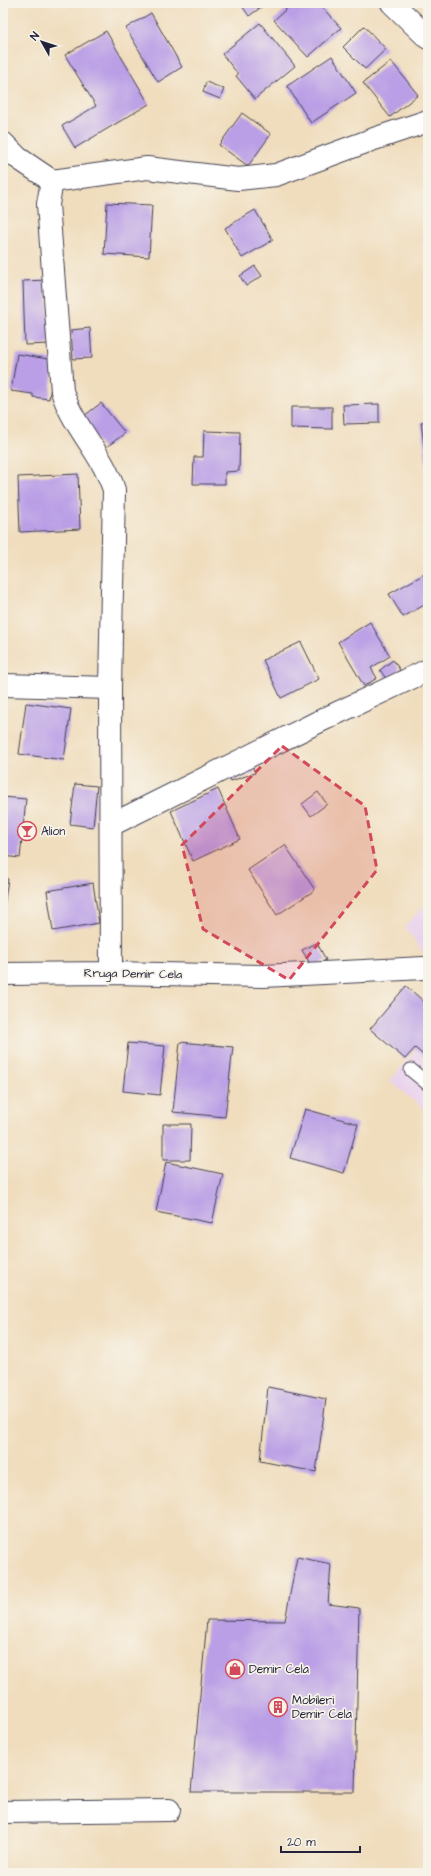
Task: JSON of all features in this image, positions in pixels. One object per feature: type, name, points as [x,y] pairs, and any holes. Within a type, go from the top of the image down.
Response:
[{"type":"street","points":[[392,3],[428,38]]},
{"type":"street","points":[[3,143],[18,158],[52,181],[147,168],[238,179],[276,175],[428,121]]},
{"type":"street","points":[[52,181],[48,204],[62,391],[66,406],[109,474],[114,490],[110,688],[111,973]]},
{"type":"street","points":[[111,825],[316,723],[428,670]]},
{"type":"street","points":[[3,685],[110,688]]},
{"type":"street","name":"Rruga Demir Cela","points":[[3,974],[111,973],[263,976],[427,967]]},
{"type":"street","points":[[3,1812],[169,1810]]},
{"type":"lane","points":[[411,1070],[428,1084]]},
{"type":"highlighted area","points":[[282,746],[365,806],[377,870],[289,980],[203,929],[182,845]]},
{"type":"shaded area","points":[[428,902],[428,961],[405,926]]},
{"type":"shaded area","points":[[428,1036],[428,1112],[390,1081]]},
{"type":"building","points":[[240,3],[267,3],[249,16]]},
{"type":"building","points":[[293,3],[318,3],[341,28],[308,57],[274,20]]},
{"type":"building","points":[[151,13],[182,67],[158,82],[126,28]]},
{"type":"building","points":[[260,23],[295,66],[255,99],[236,76],[238,74],[222,54]]},
{"type":"building","points":[[364,26],[386,49],[365,69],[343,47]]},
{"type":"building","points":[[106,31],[149,104],[75,148],[62,126],[96,106],[65,55]]},
{"type":"building","points":[[332,56],[356,93],[311,123],[287,86]]},
{"type":"building","points":[[391,61],[418,95],[390,117],[363,83]]},
{"type":"building","points":[[206,82],[224,89],[220,99],[203,92]]},
{"type":"building","points":[[242,113],[271,134],[248,166],[219,145]]},
{"type":"building","points":[[107,203],[152,205],[149,257],[104,254]]},
{"type":"building","points":[[255,210],[273,240],[242,258],[225,228]]},
{"type":"building","points":[[255,266],[262,276],[246,286],[240,276]]},
{"type":"building","points":[[47,280],[50,344],[25,345],[23,281]]},
{"type":"building","points":[[90,328],[92,358],[73,359],[71,330]]},
{"type":"building","points":[[17,354],[55,360],[49,399],[33,397],[33,394],[11,391]]},
{"type":"building","points":[[101,403],[125,433],[104,449],[80,419]]},
{"type":"building","points":[[379,404],[379,423],[344,424],[343,405]]},
{"type":"building","points":[[291,407],[332,407],[332,429],[291,428]]},
{"type":"building","points":[[428,421],[428,469],[427,469],[421,422]]},
{"type":"building","points":[[204,431],[240,432],[239,471],[225,472],[225,484],[193,484],[194,457],[203,457]]},
{"type":"building","points":[[78,474],[80,529],[20,532],[18,477]]},
{"type":"building","points":[[428,572],[428,603],[403,617],[389,594]]},
{"type":"building","points":[[370,622],[390,656],[371,668],[377,678],[364,686],[338,642]]},
{"type":"building","points":[[301,642],[319,679],[281,698],[263,660]]},
{"type":"building","points":[[393,660],[400,670],[387,680],[380,670]]},
{"type":"building","points":[[26,703],[71,709],[64,760],[19,754]]},
{"type":"building","points":[[250,760],[255,773],[231,781],[227,769]]},
{"type":"building","points":[[75,784],[97,786],[93,827],[70,824]]},
{"type":"building","points":[[218,789],[240,839],[193,861],[171,811]]},
{"type":"building","points":[[318,792],[327,804],[311,816],[302,804]]},
{"type":"building","points":[[3,797],[26,799],[20,858],[3,856]]},
{"type":"building","points":[[285,845],[315,890],[277,915],[248,870]]},
{"type":"building","points":[[3,878],[8,879],[4,907],[3,907]]},
{"type":"building","points":[[93,883],[99,923],[53,931],[47,891]]},
{"type":"building","points":[[317,943],[326,960],[312,967],[302,950]]},
{"type":"building","points":[[406,986],[428,1005],[428,1059],[415,1048],[405,1059],[370,1029]]},
{"type":"building","points":[[180,1042],[233,1047],[225,1117],[173,1112]]},
{"type":"building","points":[[128,1043],[165,1046],[160,1095],[123,1091]]},
{"type":"building","points":[[305,1109],[358,1124],[344,1173],[290,1158]]},
{"type":"building","points":[[163,1124],[191,1124],[190,1160],[163,1160]]},
{"type":"building","points":[[166,1162],[223,1174],[212,1223],[156,1212]]},
{"type":"building","points":[[268,1387],[326,1399],[316,1472],[260,1461]]},
{"type":"building","name":"Mobileri Demir Cela","points":[[297,1557],[331,1564],[328,1604],[359,1608],[355,1792],[191,1792],[207,1620],[285,1621]]},
{"type":"place","name":"Alion","points":[[27,831]]},
{"type":"place","name":"Demir Cela","points":[[235,1669]]},
{"type":"place","name":"Mobileri Demir Cela","points":[[278,1707]]}]
